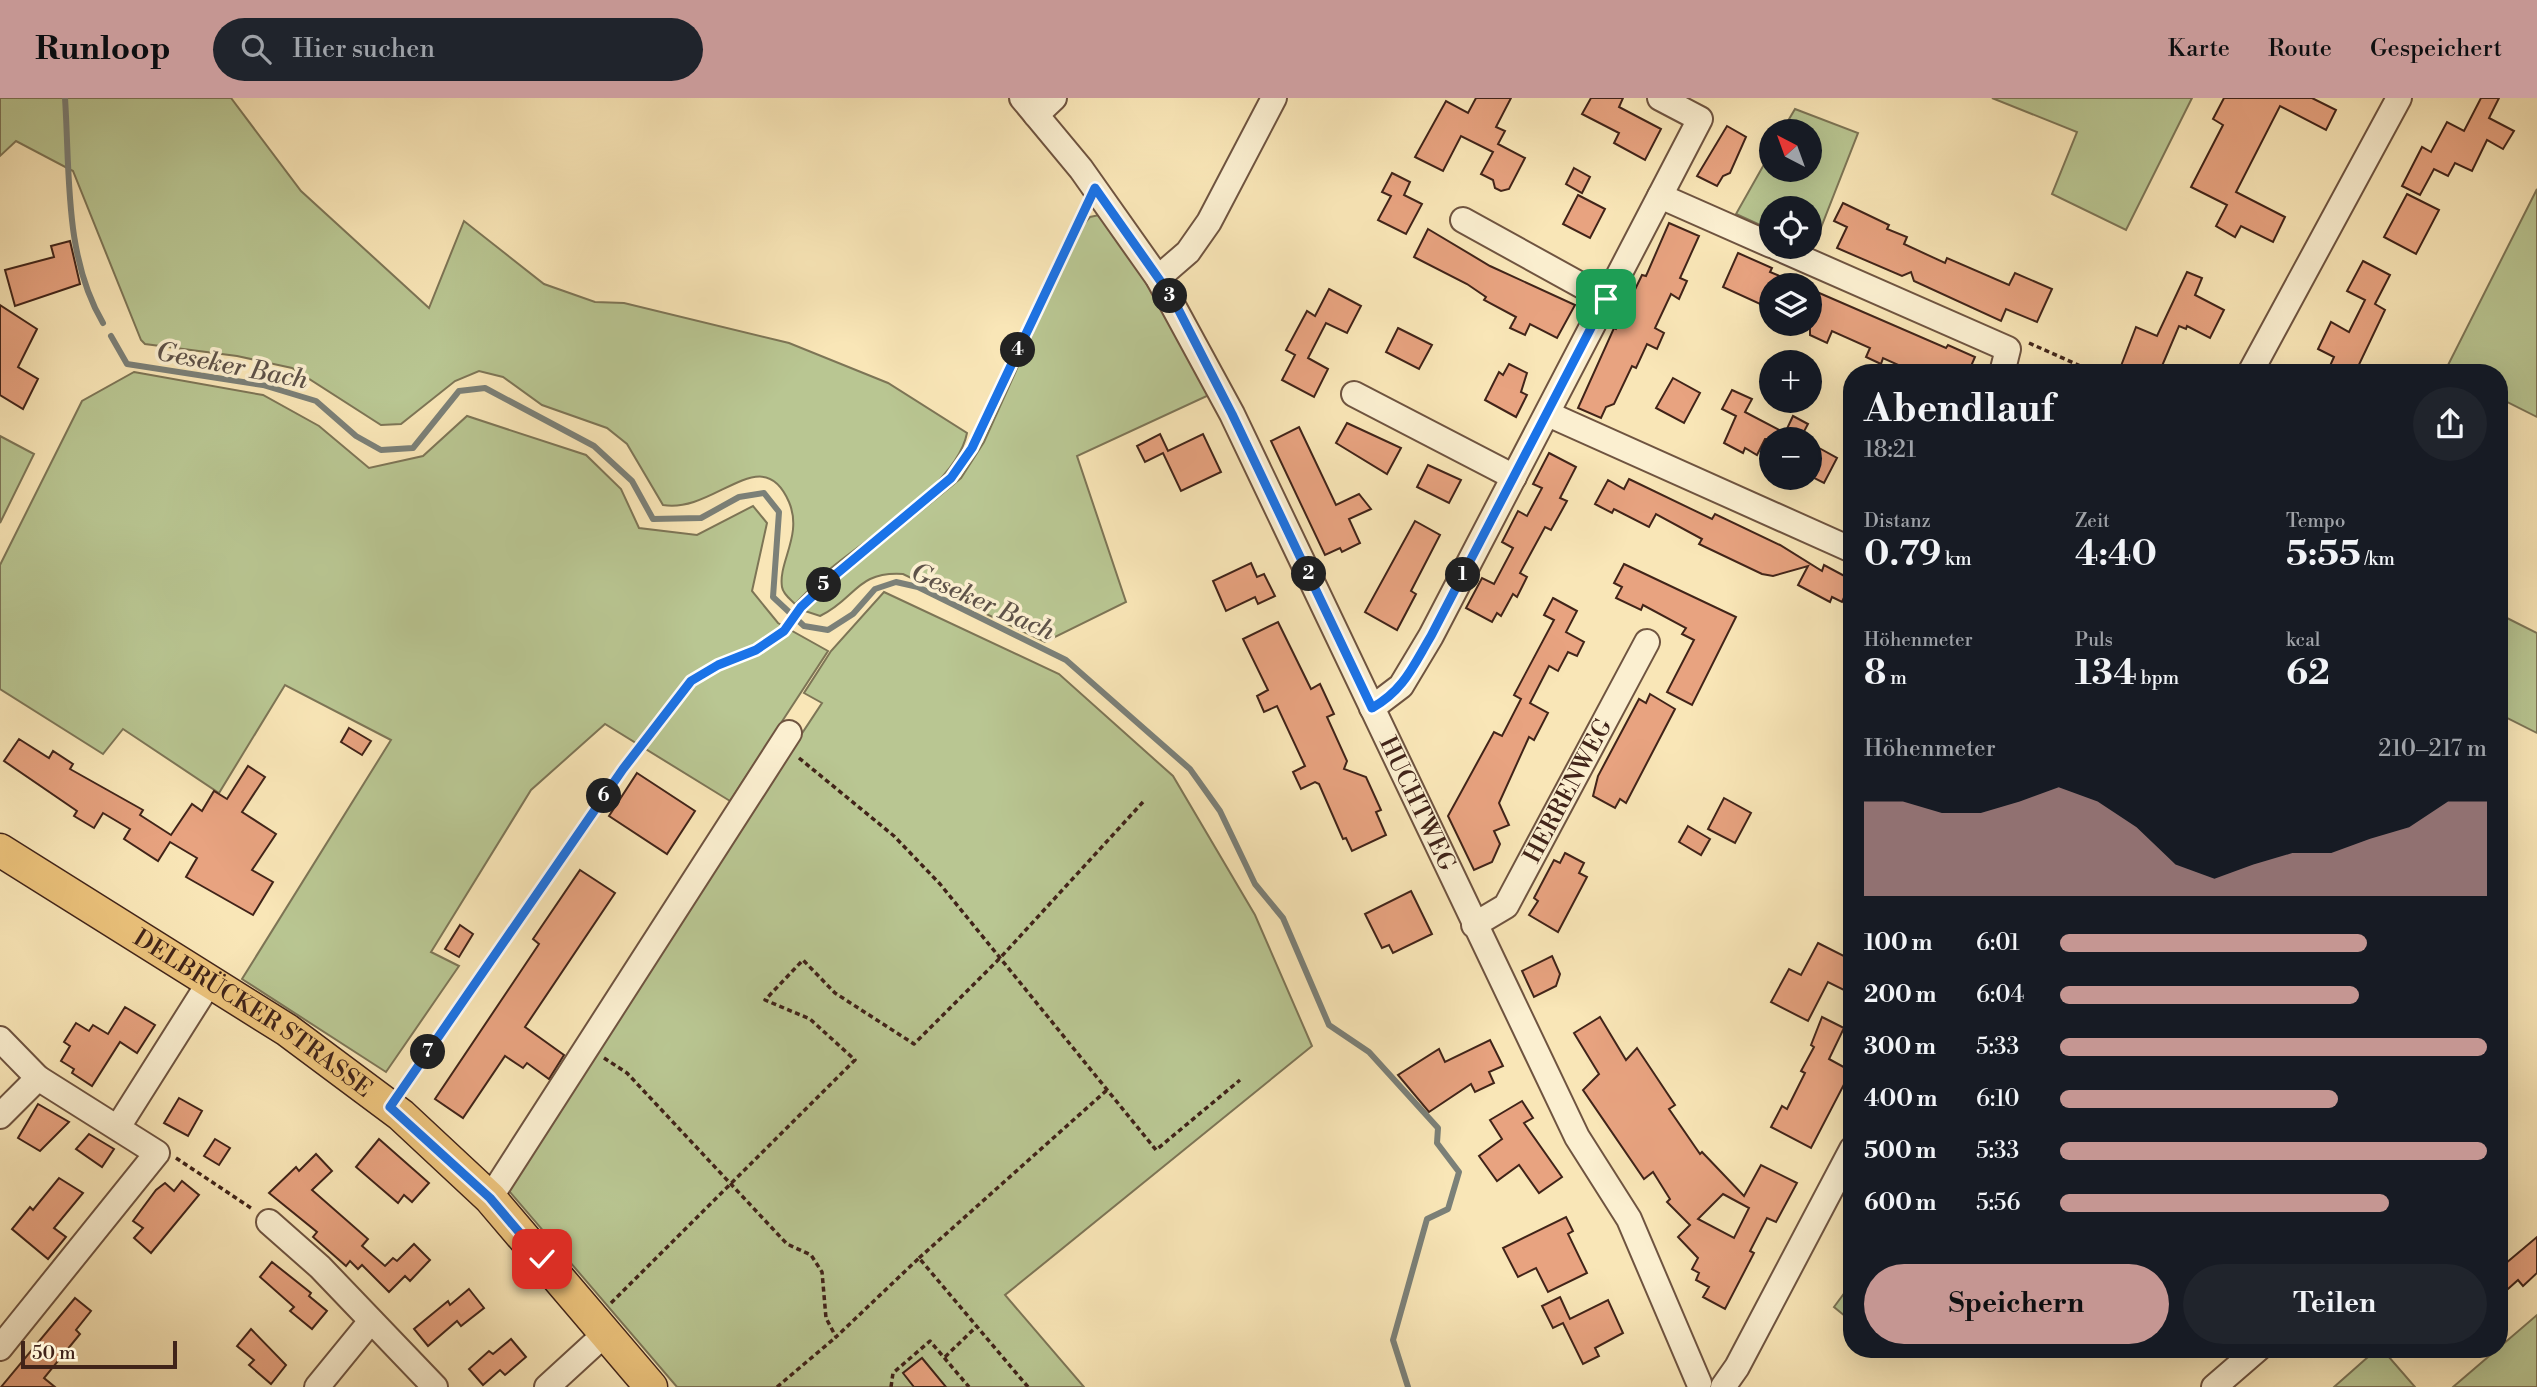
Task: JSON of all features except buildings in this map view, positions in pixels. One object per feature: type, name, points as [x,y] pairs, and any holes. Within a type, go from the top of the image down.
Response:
[{"type":"main road","name":"DELBRÜCKER STRASSE","points":[[0,850],[287,1030],[390,1107],[490,1198],[652,1387]]},
{"type":"street","points":[[1158,278],[1188,252],[1209,222],[1274,98]]},
{"type":"street","points":[[1372,708],[1392,696],[1401,686],[1431,636],[1700,120],[1660,98]]},
{"type":"street","points":[[2255,364],[2399,98]]},
{"type":"street","name":"HUCHTWEG","points":[[1037,104],[1158,278],[1232,414],[1577,1137],[1629,1219],[1709,1386]]},
{"type":"street","points":[[1660,196],[1759,240]]},
{"type":"street","points":[[1463,220],[1606,299]]},
{"type":"street","points":[[1799,259],[2005,361]]},
{"type":"street","points":[[1354,394],[1514,477]]},
{"type":"street","points":[[1548,414],[1843,546]]},
{"type":"street","name":"HERRENWEG","points":[[1475,925],[1506,906],[1647,642]]},
{"type":"street","points":[[490,1198],[785,740]]},
{"type":"street","points":[[118,1128],[209,983]]},
{"type":"street","points":[[0,1040],[38,1078],[157,1153],[0,1348]]},
{"type":"street","points":[[0,1116],[38,1078]]},
{"type":"street","points":[[1709,1386],[1737,1367],[1843,1166]]},
{"type":"street","points":[[269,1222],[320,1267],[435,1387]]},
{"type":"street","points":[[317,1387],[371,1321]]},
{"type":"street","points":[[547,1387],[600,1326]]},
{"type":"street","points":[[2214,1387],[2248,1358]]},
{"type":"path","points":[[390,1107],[670,706],[691,681],[718,665],[756,650],[784,631],[801,607],[835,575],[951,478],[972,448],[1095,188]]},
{"type":"path","points":[[2005,361],[2024,341],[2076,364]]},
{"type":"path","points":[[785,740],[807,764],[894,836],[940,884],[1156,1150],[1240,1080]]},
{"type":"path","points":[[600,1326],[729,1184],[855,1060],[810,1019],[765,1000],[803,960],[835,993],[914,1044],[1001,957],[1143,802]]},
{"type":"path","points":[[588,1047],[627,1073],[787,1244],[811,1255],[822,1272],[827,1318],[836,1337]]},
{"type":"path","points":[[777,1387],[836,1337],[919,1258],[1107,1090]]},
{"type":"path","points":[[157,1153],[173,1155],[269,1222]]},
{"type":"path","points":[[919,1258],[1028,1387]]},
{"type":"path","points":[[945,1357],[976,1327]]},
{"type":"path","points":[[891,1387],[893,1373],[930,1341],[970,1387]]},
{"type":"green space","points":[[0,98],[231,98],[301,191],[429,308],[464,221],[544,284],[595,302],[624,303],[789,343],[888,383],[967,433],[960,452],[947,472],[930,490],[830,569],[795,604],[782,587],[783,568],[792,537],[793,514],[778,484],[765,477],[735,483],[682,505],[663,505],[627,444],[607,428],[542,405],[503,377],[479,371],[455,381],[401,424],[381,425],[292,368],[237,356],[145,344],[141,340],[73,171],[16,141],[0,156]]},
{"type":"green space","points":[[1992,98],[2192,98],[2126,230],[2052,194],[2077,132]]},
{"type":"green space","points":[[1795,109],[1821,119],[1789,119]]},
{"type":"green space","points":[[1822,119],[1858,133],[1822,225],[1822,196],[1759,196],[1759,225],[1736,214],[1759,173],[1759,182],[1822,182]]},
{"type":"green space","points":[[2537,189],[2537,417],[2508,402],[2508,364],[2449,364]]},
{"type":"green space","points":[[1099,215],[1158,294],[1209,395],[1077,456],[1126,602],[1045,642],[903,574],[887,574],[866,581],[842,602],[820,616],[805,611],[836,581],[961,478],[984,442],[1080,228],[1090,217]]},
{"type":"green space","points":[[134,372],[263,395],[319,426],[369,468],[423,456],[467,416],[586,455],[621,489],[639,528],[697,535],[753,506],[767,523],[752,591],[778,623],[828,651],[730,801],[605,724],[531,790],[431,952],[459,966],[386,1072],[242,979],[391,740],[285,685],[219,793],[123,729],[103,754],[0,689],[0,565],[82,401]]},
{"type":"green space","points":[[0,436],[34,454],[0,523]]},
{"type":"green space","points":[[884,592],[1059,674],[1173,776],[1255,915],[1312,1046],[1005,1295],[1084,1387],[677,1387],[504,1185],[822,703],[804,693],[831,651]]},
{"type":"green space","points":[[2508,618],[2537,633],[2537,733],[2508,718]]},
{"type":"green space","points":[[1843,1295],[1843,1314],[1834,1307]]},
{"type":"green space","points":[[2537,1315],[2537,1387],[2453,1387],[2487,1358],[2508,1358],[2508,1340]]},
{"type":"green space","points":[[2367,1358],[2390,1358],[2415,1387],[2334,1387]]},
{"type":"waterway","name":"Geseker Bach","points":[[65,98],[75,243],[90,297],[103,323]]},
{"type":"waterway","name":"Geseker Bach","points":[[111,336],[127,364],[263,385],[316,401],[356,436],[381,450],[413,448],[459,391],[485,388],[594,446],[632,481],[653,519],[701,518],[739,497],[764,493],[779,512],[773,597],[804,626],[828,630],[853,614],[875,589],[896,582],[918,587],[1066,660],[1190,769],[1220,811],[1255,884],[1283,918],[1329,1025],[1369,1052],[1438,1128],[1437,1143],[1459,1172],[1448,1209],[1427,1219],[1393,1340],[1408,1387]]},
{"type":"route","points":[[542,1259],[490,1198],[390,1107],[623,769],[691,681],[718,665],[756,650],[784,631],[801,607],[835,575],[951,478],[972,448],[1095,188],[1173,299],[1232,414],[1372,708],[1392,696],[1401,686],[1431,636],[1606,299]]}]
